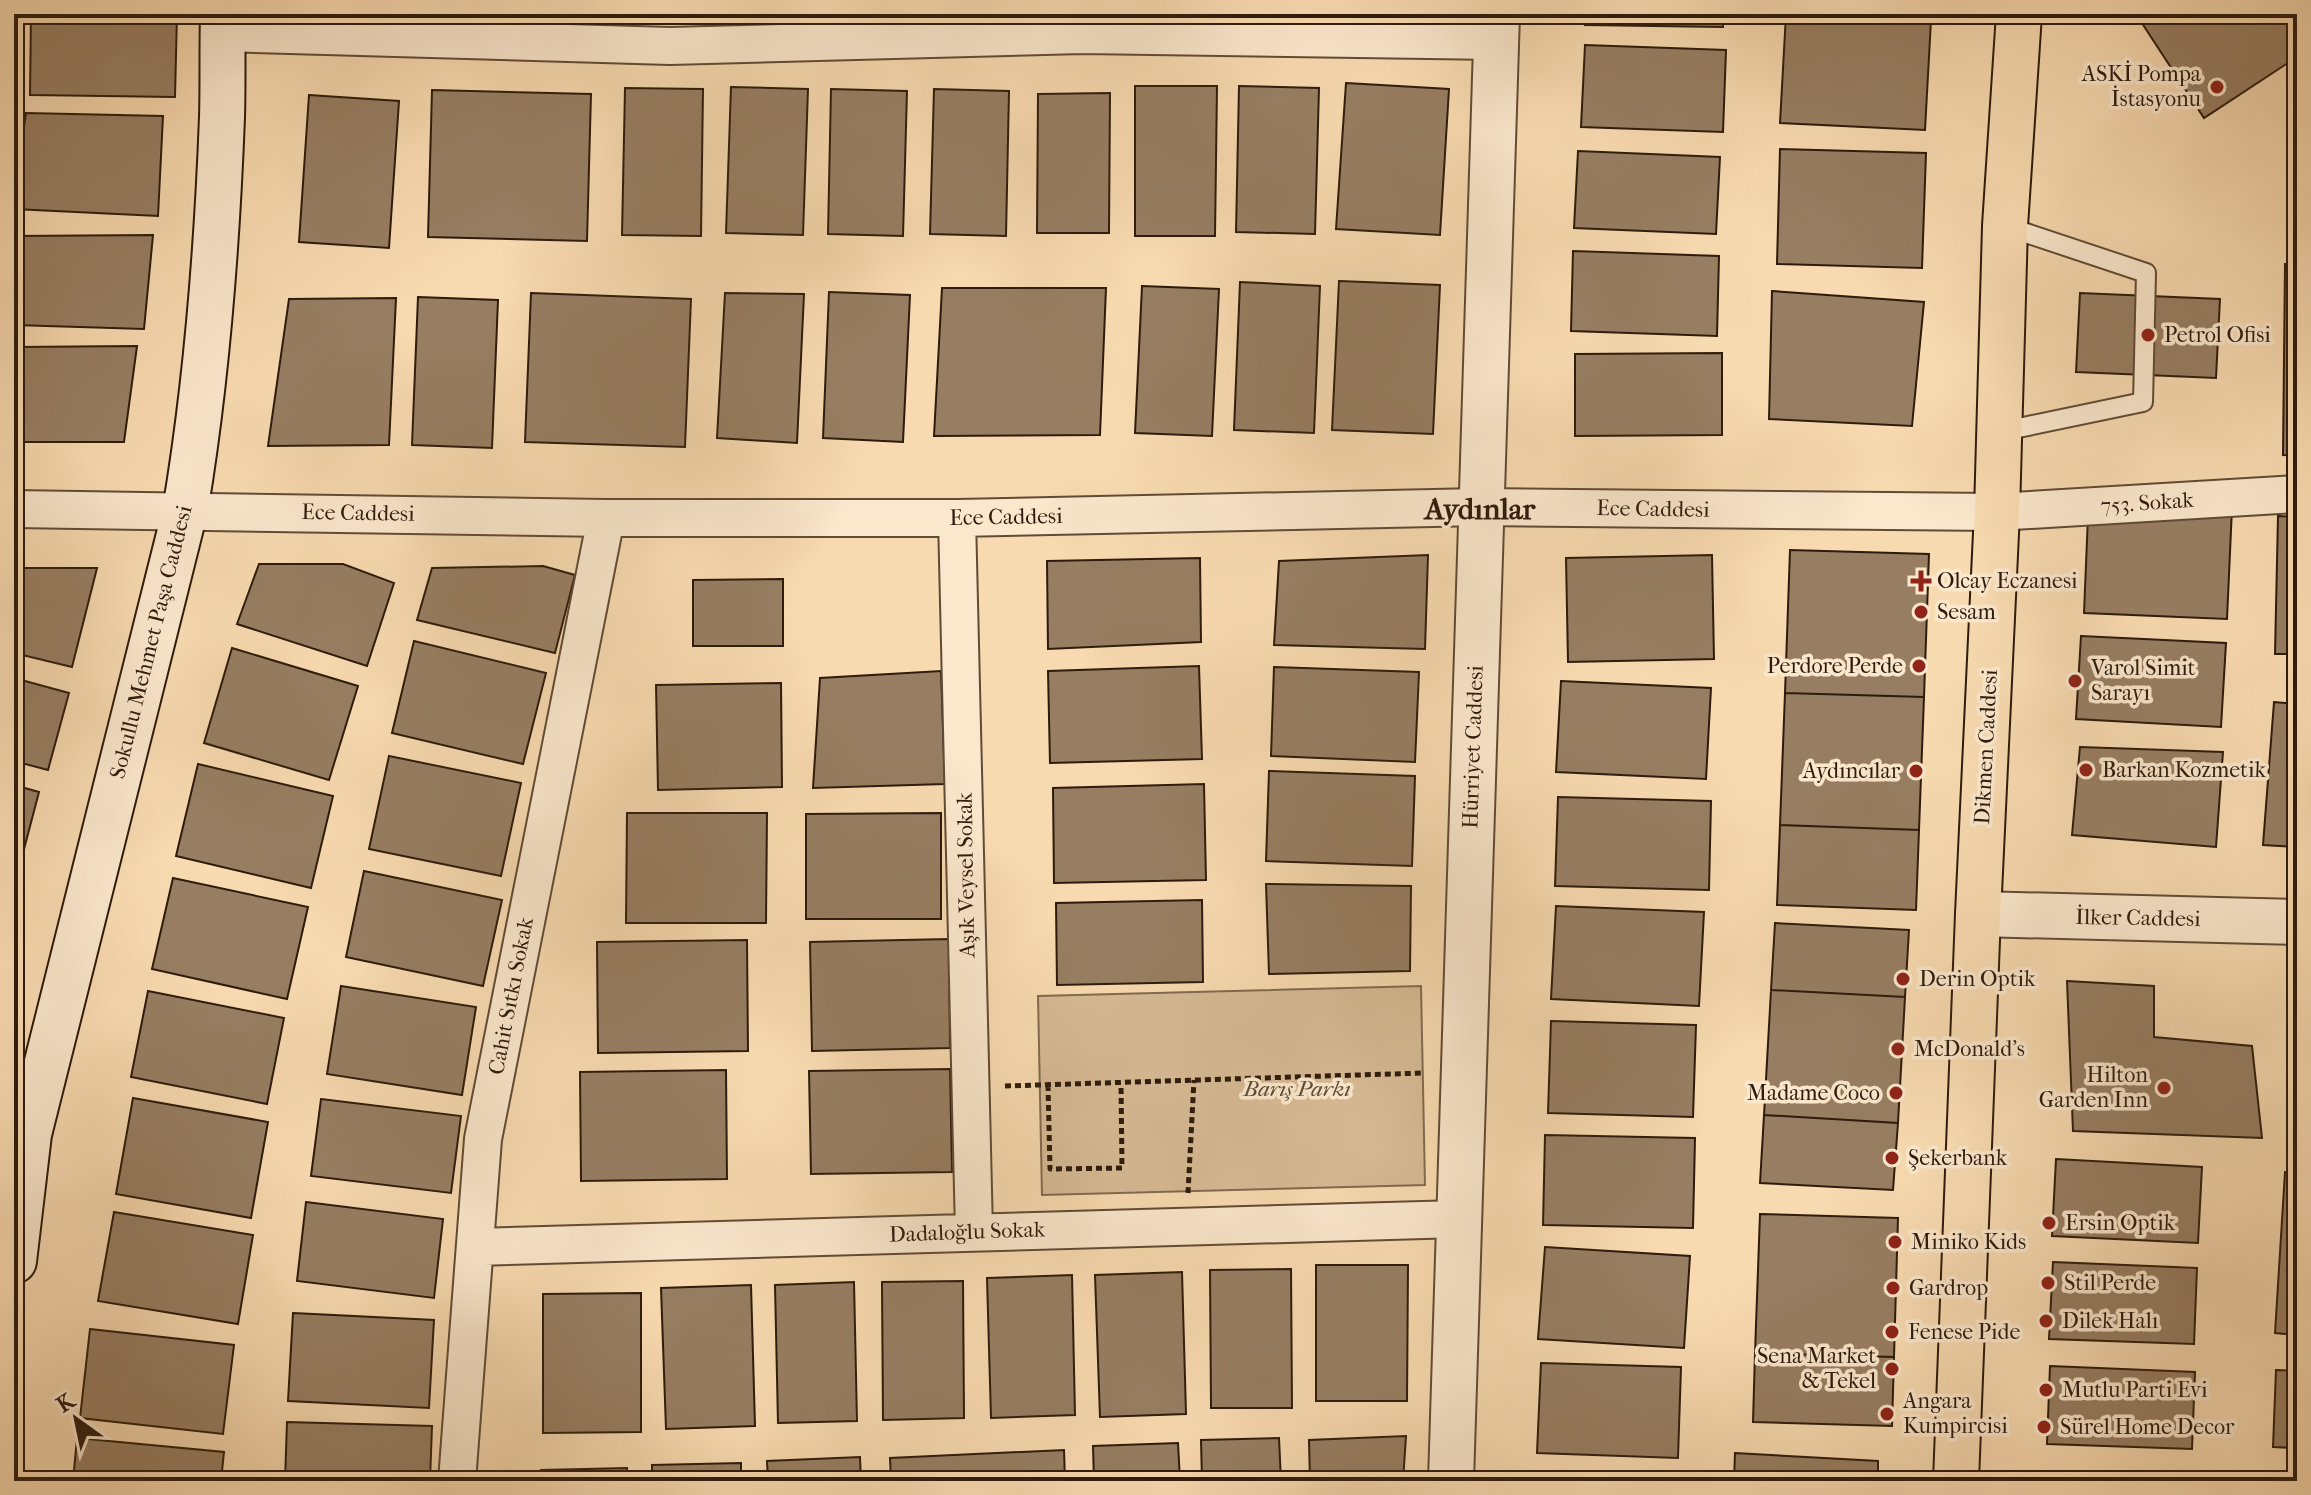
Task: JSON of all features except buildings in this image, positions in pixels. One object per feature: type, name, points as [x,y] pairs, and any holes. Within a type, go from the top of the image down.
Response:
[{"type":"main road","name":"Dikmen Caddesi","points":[[1956,1481],[1997,512],[2005,226],[2019,14]]},
{"type":"street","points":[[223,23],[669,30],[1083,24],[1497,28]]},
{"type":"street","name":"Sokullu Mehmet Paşa Caddesi","points":[[14,1261],[29,1134],[185,511],[197,440],[222,117],[223,23]]},
{"type":"street","name":"Hürriyet Caddesi","points":[[1451,1481],[1497,28]]},
{"type":"street","name":"753. Sokak","points":[[1997,512],[2297,494]]},
{"type":"street","name":"Ece Caddesi","points":[[14,509],[606,518],[957,518],[1480,507],[1997,512]]},
{"type":"street","name":"Cahit Sıtkı Sokak","points":[[457,1481],[483,1139],[606,518]]},
{"type":"street","name":"Aşık Veysel Sokak","points":[[957,518],[974,1232]]},
{"type":"street","name":"İlker Caddesi","points":[[1978,914],[2297,922]]},
{"type":"street","name":"Dadaloğlu Sokak","points":[[475,1247],[1459,1219]]},
{"type":"lane","points":[[1999,432],[2143,402],[2146,273],[2005,226]]},
{"type":"path","points":[[971,1087],[1464,1071]]},
{"type":"path","points":[[1187,1226],[1194,1080]]},
{"type":"path","points":[[1048,1085],[1050,1169],[1122,1168],[1121,1084]]},
{"type":"green space","name":"Barış Parkı","points":[[1421,986],[1425,1185],[1042,1195],[1038,996]]},
{"type":"place","name":"ASKİ Pompa İstasyonu","points":[[2217,87]]},
{"type":"place","name":"Petrol Ofisi","points":[[2148,335]]},
{"type":"place","name":"Olcay Eczanesi","points":[[1921,581]]},
{"type":"place","name":"Sesam","points":[[1921,612]]},
{"type":"place","name":"Perdore Perde","points":[[1919,666]]},
{"type":"place","name":"Varol Simit Sarayı","points":[[2075,681]]},
{"type":"place","name":"Barkan Kozmetik","points":[[2086,770]]},
{"type":"place","name":"Aydıncılar","points":[[1916,771]]},
{"type":"place","name":"Derin Optik","points":[[1903,979]]},
{"type":"place","name":"McDonald's","points":[[1898,1049]]},
{"type":"place","name":"Hilton Garden Inn","points":[[2164,1088]]},
{"type":"place","name":"Madame Coco","points":[[1896,1093]]},
{"type":"place","name":"Şekerbank","points":[[1892,1158]]},
{"type":"place","name":"Ersin Optik","points":[[2049,1223]]},
{"type":"place","name":"Miniko Kids","points":[[1895,1242]]},
{"type":"place","name":"Stil Perde","points":[[2048,1283]]},
{"type":"place","name":"Gardrop","points":[[1893,1288]]},
{"type":"place","name":"Dilek Halı","points":[[2046,1321]]},
{"type":"place","name":"Fenese Pide","points":[[1892,1332]]},
{"type":"place","name":"Sena Market & Tekel","points":[[1892,1369]]},
{"type":"place","name":"Mutlu Parti Evi","points":[[2046,1390]]},
{"type":"place","name":"Angara Kumpircisi","points":[[1887,1414]]},
{"type":"place","name":"Sürel Home Decor","points":[[2044,1427]]},
{"type":"district","name":"Aydınlar","points":[[1480,509]]}]
